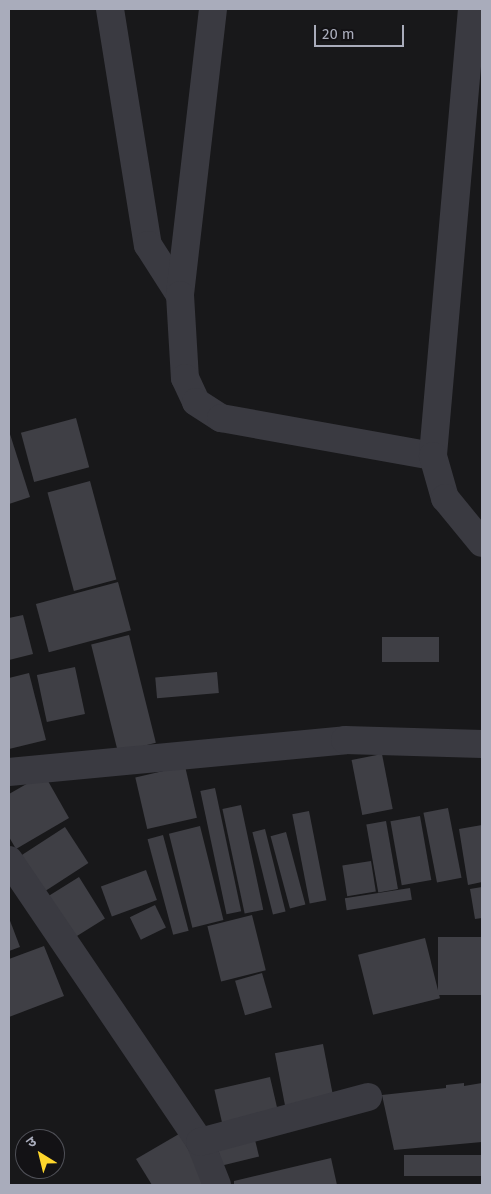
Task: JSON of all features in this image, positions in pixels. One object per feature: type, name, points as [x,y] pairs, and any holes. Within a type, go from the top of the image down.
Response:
[{"type":"street","points":[[110,9],[148,245],[180,295]]},
{"type":"street","points":[[213,9],[180,295],[185,378],[196,402],[221,418],[433,456]]},
{"type":"street","points":[[472,9],[433,456],[444,498],[482,542]]},
{"type":"street","points":[[9,772],[345,740],[482,744]]},
{"type":"street","points":[[9,860],[200,1142],[217,1185]]},
{"type":"street","points":[[200,1142],[368,1097]]},
{"type":"building","points":[[76,418],[89,467],[34,482],[21,433]]},
{"type":"building","points":[[9,431],[30,497],[9,504]]},
{"type":"building","points":[[90,481],[116,580],[74,591],[47,492]]},
{"type":"building","points":[[118,582],[131,630],[49,652],[36,604]]},
{"type":"building","points":[[23,615],[33,654],[9,660],[9,618]]},
{"type":"building","points":[[129,635],[156,743],[118,752],[91,644]]},
{"type":"building","points":[[382,637],[439,637],[439,662],[382,662]]},
{"type":"building","points":[[75,667],[85,714],[47,722],[37,675]]},
{"type":"building","points":[[217,672],[219,693],[157,698],[155,677]]},
{"type":"building","points":[[29,673],[46,740],[9,749],[9,678]]},
{"type":"building","points":[[382,754],[393,809],[362,815],[352,760]]},
{"type":"building","points":[[185,766],[197,818],[147,829],[135,777]]},
{"type":"building","points":[[44,774],[69,818],[16,849],[9,837],[9,794]]},
{"type":"building","points":[[215,788],[241,911],[227,914],[200,791]]},
{"type":"building","points":[[241,805],[263,910],[245,914],[222,809]]},
{"type":"building","points":[[448,808],[462,878],[437,882],[423,813]]},
{"type":"building","points":[[309,811],[326,900],[310,904],[292,814]]},
{"type":"building","points":[[420,816],[431,880],[402,885],[390,821]]},
{"type":"building","points":[[386,821],[398,889],[378,892],[366,824]]},
{"type":"building","points":[[482,825],[482,882],[468,885],[459,829]]},
{"type":"building","points":[[200,826],[223,920],[192,928],[169,834]]},
{"type":"building","points":[[65,827],[88,863],[41,894],[18,857]]},
{"type":"building","points":[[265,829],[286,911],[273,915],[252,832]]},
{"type":"building","points":[[286,832],[305,904],[290,909],[271,836]]},
{"type":"building","points":[[163,835],[189,931],[173,935],[148,839]]},
{"type":"building","points":[[371,861],[376,892],[347,896],[342,866]]},
{"type":"building","points":[[146,870],[157,900],[112,916],[101,886]]},
{"type":"building","points":[[79,877],[105,919],[69,941],[43,899]]},
{"type":"building","points":[[482,887],[482,918],[475,919],[470,889]]},
{"type":"building","points":[[410,888],[412,900],[347,910],[345,898]]},
{"type":"building","points":[[155,905],[166,927],[141,940],[130,917]]},
{"type":"building","points":[[252,915],[266,970],[221,981],[207,926]]},
{"type":"building","points":[[9,918],[20,947],[9,951]]},
{"type":"building","points":[[438,937],[482,937],[482,995],[438,995]]},
{"type":"building","points":[[425,938],[440,998],[373,1015],[358,955]]},
{"type":"building","points":[[44,946],[64,996],[9,1017],[9,959]]},
{"type":"building","points":[[262,973],[272,1008],[245,1015],[235,981]]},
{"type":"building","points":[[323,1044],[334,1103],[286,1112],[275,1053]]},
{"type":"building","points":[[270,1077],[278,1113],[223,1126],[214,1090]]},
{"type":"building","points":[[464,1083],[464,1086],[482,1083],[482,1142],[394,1150],[382,1095],[446,1088],[446,1085]]},
{"type":"building","points":[[179,1134],[208,1185],[152,1185],[136,1159]]},
{"type":"building","points":[[254,1136],[259,1156],[222,1166],[217,1145]]},
{"type":"building","points":[[404,1155],[482,1155],[482,1176],[404,1176]]},
{"type":"building","points":[[331,1158],[337,1185],[234,1185],[234,1181]]}]
